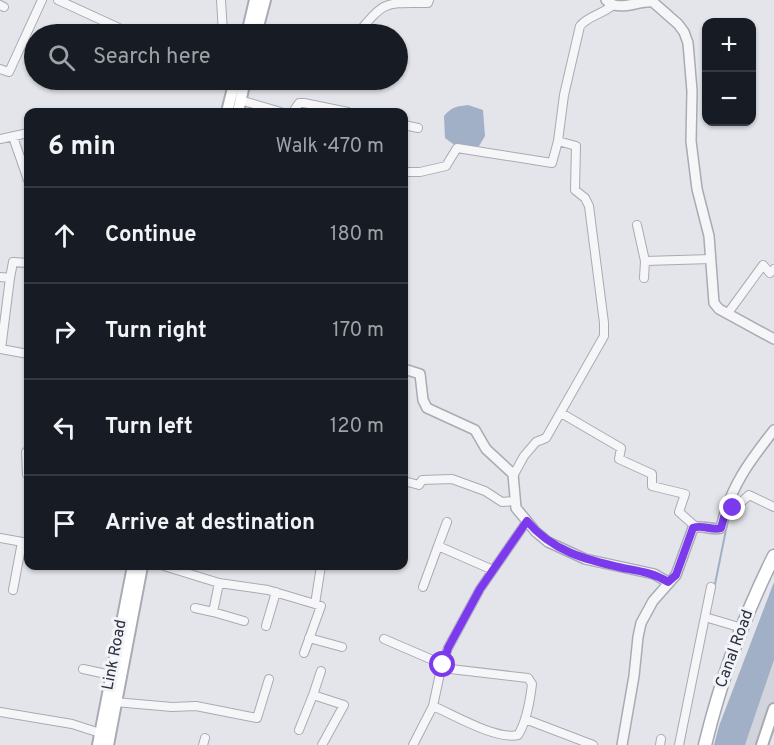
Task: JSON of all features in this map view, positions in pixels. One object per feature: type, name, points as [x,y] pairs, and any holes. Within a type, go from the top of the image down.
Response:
[{"type":"main road","points":[[249,24],[255,0]]},
{"type":"main road","points":[[259,24],[265,0]]},
{"type":"main road","points":[[228,108],[232,90]]},
{"type":"main road","points":[[239,108],[242,90]]},
{"type":"main road","name":"Canal Road","points":[[705,745],[730,657],[774,556]]},
{"type":"main road","name":"Link Road","points":[[98,745],[132,570]]},
{"type":"main road","name":"Link Road","points":[[108,745],[141,570]]},
{"type":"main road","points":[[762,745],[774,709]]},
{"type":"street","points":[[31,24],[42,0]]},
{"type":"street","points":[[58,0],[110,24]]},
{"type":"street","points":[[221,0],[222,24]]},
{"type":"street","points":[[365,24],[377,9],[388,3],[428,3],[429,0]]},
{"type":"street","points":[[408,172],[420,172],[446,166],[457,148],[552,163],[558,141],[564,95],[580,26],[587,19],[603,14],[610,2],[654,1],[678,24],[688,44],[692,91],[692,150],[697,189],[709,236],[714,303],[717,307],[774,339]]},
{"type":"street","points":[[0,69],[9,72],[24,39]]},
{"type":"street","points":[[240,100],[267,108]]},
{"type":"street","points":[[296,108],[304,103],[328,108]]},
{"type":"street","points":[[408,126],[418,128]]},
{"type":"street","points":[[0,140],[24,134]]},
{"type":"street","points":[[13,137],[24,169]]},
{"type":"street","points":[[558,141],[576,146],[575,190],[585,198],[589,206],[605,330],[604,336],[546,438],[536,442],[524,456],[513,476],[516,508],[548,542],[565,551],[585,559],[654,574],[668,582]]},
{"type":"street","points":[[637,225],[645,261],[644,278]]},
{"type":"street","points":[[645,261],[711,260]]},
{"type":"street","points":[[24,263],[13,262],[3,314],[1,349],[24,353]]},
{"type":"street","points":[[728,313],[763,265],[770,273],[774,269]]},
{"type":"street","points":[[0,277],[10,278]]},
{"type":"street","points":[[408,370],[420,374],[423,400],[427,408],[475,430],[486,449],[513,476]]},
{"type":"street","points":[[561,413],[621,448],[619,459],[652,474],[652,486],[685,494],[679,512],[696,527],[718,529],[721,528],[735,485],[744,468],[774,430]]},
{"type":"street","points":[[408,482],[419,485],[422,480],[452,478],[485,491],[502,502],[515,501]]},
{"type":"street","points":[[726,510],[739,504],[749,495],[774,507]]},
{"type":"street","points":[[413,745],[434,706],[448,648],[493,570],[527,521]]},
{"type":"street","points":[[423,587],[447,522]]},
{"type":"street","points":[[622,745],[641,622],[668,582],[676,575],[693,528],[696,527]]},
{"type":"street","points":[[0,538],[24,542]]},
{"type":"street","points":[[13,590],[24,546]]},
{"type":"street","points":[[438,546],[493,570]]},
{"type":"street","points":[[177,570],[219,583],[276,592],[321,606],[304,653]]},
{"type":"street","points":[[315,604],[320,570]]},
{"type":"street","points":[[213,612],[219,583]]},
{"type":"street","points":[[679,745],[711,587]]},
{"type":"street","points":[[266,626],[276,592]]},
{"type":"street","points":[[195,608],[244,621]]},
{"type":"street","points":[[705,617],[742,627]]},
{"type":"street","points":[[309,638],[342,647]]},
{"type":"street","points":[[384,639],[442,666],[528,678],[532,684],[523,728],[518,735],[511,737],[497,734],[434,706]]},
{"type":"street","points":[[83,669],[111,675]]},
{"type":"street","points":[[299,730],[321,670]]},
{"type":"street","points":[[115,702],[172,707],[196,706],[257,718],[269,679]]},
{"type":"street","points":[[313,695],[344,705],[322,745]]},
{"type":"street","points":[[0,712],[72,724],[100,733]]},
{"type":"street","points":[[525,719],[593,745]]},
{"type":"shaded area","points":[[774,660],[774,731],[761,745],[745,745]]},
{"type":"water","points":[[468,105],[483,110],[485,136],[479,146],[456,146],[445,138],[444,116],[455,107]]},
{"type":"water","points":[[774,582],[774,660],[745,745],[714,745],[719,726]]},
{"type":"waterway","points":[[752,467],[774,438]]},
{"type":"waterway","points":[[714,589],[729,515]]},
{"type":"waterway","points":[[683,745],[686,729]]},
{"type":"route","points":[[443,665],[448,648],[480,589],[527,521],[548,542],[565,551],[585,559],[654,574],[668,582],[676,575],[693,528],[700,526],[721,528],[726,510],[733,508]]}]
